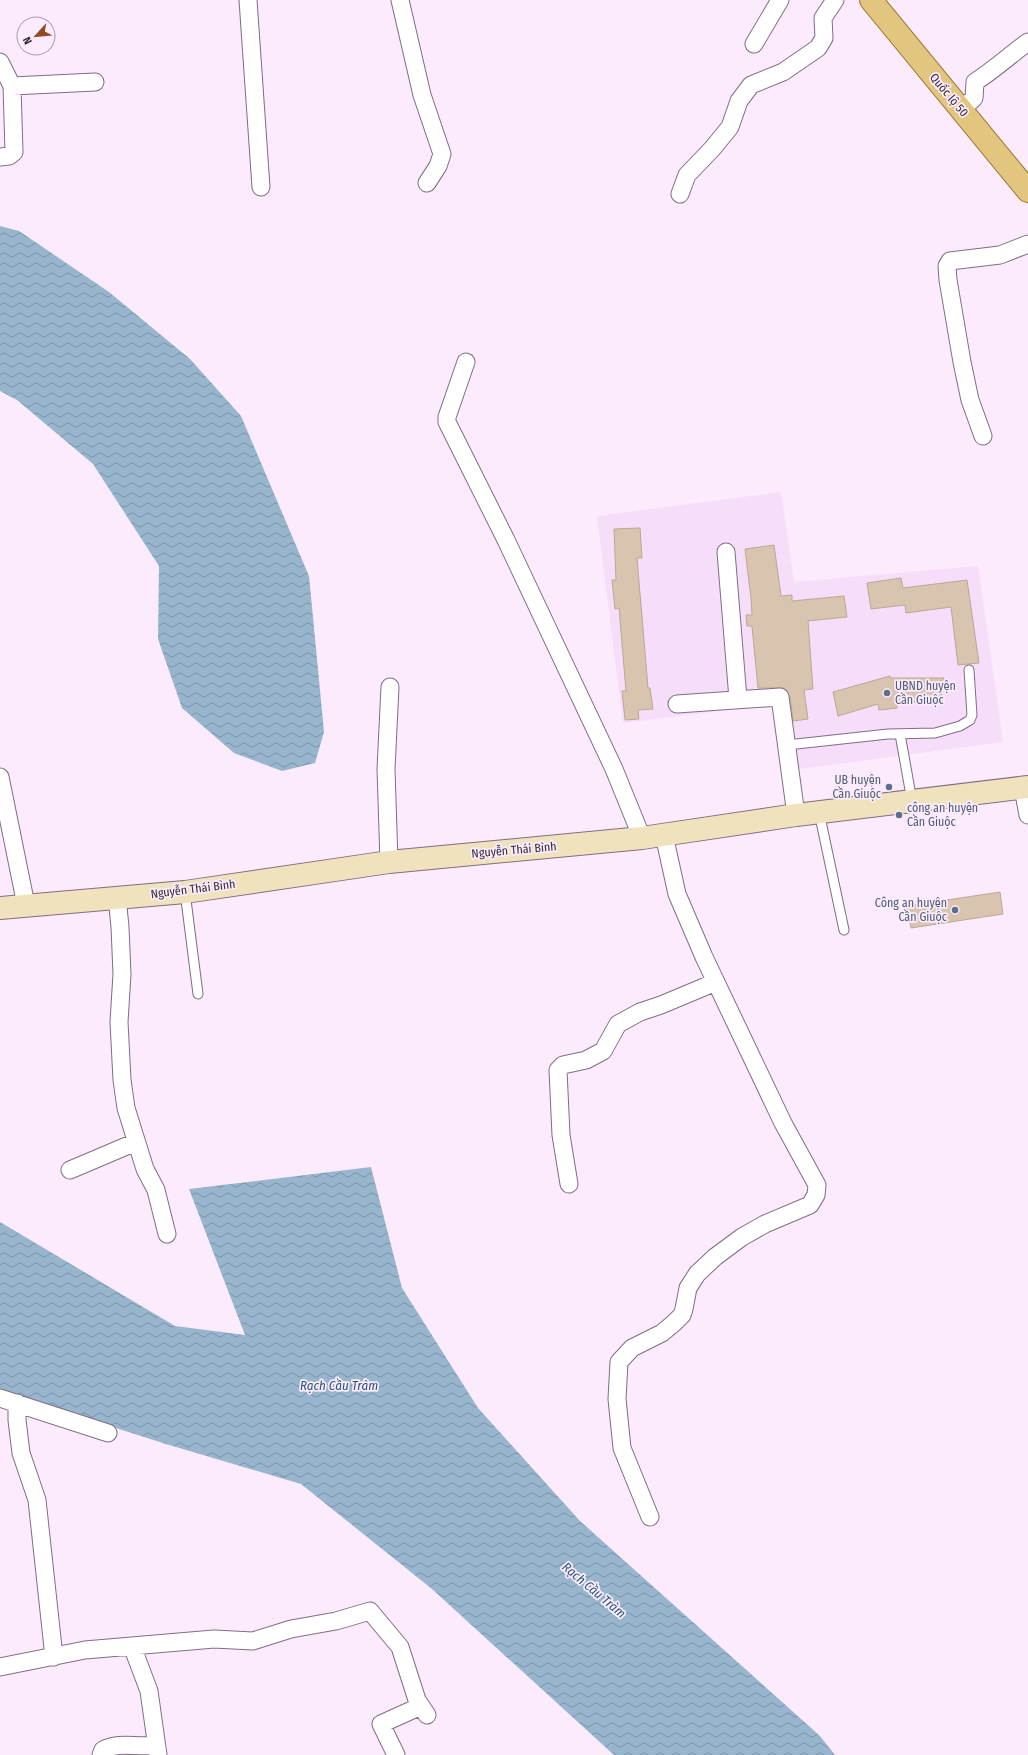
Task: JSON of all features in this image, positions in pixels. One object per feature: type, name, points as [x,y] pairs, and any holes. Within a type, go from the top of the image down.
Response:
[{"type":"main road","name":"Quốc lộ 50","points":[[871,0],[1028,191]]},
{"type":"street","points":[[248,0],[261,187]]},
{"type":"street","points":[[400,0],[422,95],[442,154],[438,166],[427,183]]},
{"type":"street","points":[[754,44],[780,0]]},
{"type":"street","points":[[680,194],[686,175],[712,149],[730,127],[739,101],[752,85],[783,72],[809,56],[818,48],[824,38],[823,18],[835,0]]},
{"type":"street","points":[[961,110],[974,98],[975,82],[994,70],[1028,42]]},
{"type":"street","points":[[0,62],[8,85],[14,152],[9,156],[0,157]]},
{"type":"street","points":[[8,85],[95,82]]},
{"type":"street","points":[[983,436],[970,400],[962,362],[947,266],[950,261],[1000,254],[1028,244]]},
{"type":"street","points":[[466,362],[447,417],[447,422],[506,540],[604,748],[642,838]]},
{"type":"street","points":[[726,552],[738,699]]},
{"type":"street","points":[[389,862],[386,769],[390,687]]},
{"type":"street","points":[[677,704],[780,697],[796,815]]},
{"type":"street","points":[[0,777],[26,905]]},
{"type":"street","points":[[1026,788],[1028,815]]},
{"type":"street","name":"Nguyễn Thái Bình","points":[[0,908],[185,892],[389,862],[664,836],[796,815],[1026,788]]},
{"type":"street","points":[[650,1517],[622,1448],[617,1399],[620,1362],[632,1348],[662,1333],[674,1324],[682,1315],[688,1288],[697,1274],[742,1237],[764,1224],[810,1205],[816,1196],[817,1185],[783,1122],[716,982],[678,894],[664,836]]},
{"type":"street","points":[[117,897],[122,966],[119,1022],[122,1080],[126,1108],[145,1169],[156,1190],[167,1234]]},
{"type":"street","points":[[569,1184],[561,1135],[558,1070],[563,1065],[586,1060],[603,1051],[618,1024],[640,1012],[716,982]]},
{"type":"street","points":[[70,1170],[136,1142]]},
{"type":"street","points":[[0,1398],[108,1433]]},
{"type":"street","points":[[17,1403],[16,1420],[21,1453],[37,1500],[54,1657]]},
{"type":"street","points":[[0,1667],[85,1650],[214,1639],[253,1641],[291,1629],[336,1621],[370,1611],[400,1646],[417,1700],[424,1711],[381,1724],[396,1755]]},
{"type":"street","points":[[101,1755],[103,1750],[116,1745],[143,1747],[157,1750],[149,1691],[132,1646]]},
{"type":"lane","points":[[787,745],[900,734],[935,733],[960,726],[970,720],[972,715],[969,670]]},
{"type":"lane","points":[[900,734],[912,801]]},
{"type":"lane","points":[[819,812],[844,930]]},
{"type":"lane","points":[[185,892],[198,994]]},
{"type":"shaded area","name":"UBND huyện Cần Giuộc","points":[[781,492],[794,582],[978,566],[1003,742],[784,771],[774,704],[623,723],[597,516]]},
{"type":"water","points":[[0,226],[19,231],[109,292],[190,359],[241,416],[309,576],[324,732],[315,763],[282,771],[234,753],[182,708],[158,639],[159,566],[93,464],[17,400],[0,391]]},
{"type":"water","name":"Rạch Cầu Tràm","points":[[371,1167],[402,1288],[478,1408],[580,1521],[820,1736],[835,1755],[614,1755],[432,1589],[301,1484],[166,1444],[0,1391],[0,1222],[175,1326],[245,1335],[189,1189]]},
{"type":"building","points":[[640,528],[642,558],[637,558],[648,688],[650,688],[653,709],[638,710],[639,719],[625,720],[622,691],[626,691],[619,608],[615,609],[612,580],[616,580],[614,529]]},
{"type":"building","points":[[774,545],[781,596],[792,595],[792,601],[844,596],[847,617],[808,621],[813,689],[804,690],[808,719],[793,721],[790,696],[785,688],[758,688],[752,626],[747,626],[746,615],[752,615],[745,549]]},
{"type":"building","points":[[901,578],[903,588],[967,580],[979,663],[958,665],[951,607],[906,613],[905,605],[871,609],[867,583]]},
{"type":"building","name":"UBND huyện Cần Giuộc","points":[[890,676],[890,678],[944,678],[940,702],[897,702],[897,708],[879,710],[878,704],[838,716],[833,692]]},
{"type":"building","name":"Công an huyện Cần Giuộc","points":[[1000,892],[1003,914],[911,928],[907,906]]},
{"type":"place","name":"UBND huyện Cần Giuộc","points":[[887,693]]},
{"type":"place","name":"UB huyện Cần Giuộc","points":[[889,787]]},
{"type":"place","name":"công an huyện Cần Giuộc","points":[[899,815]]},
{"type":"place","name":"Công an huyện Cần Giuộc","points":[[955,910]]}]
